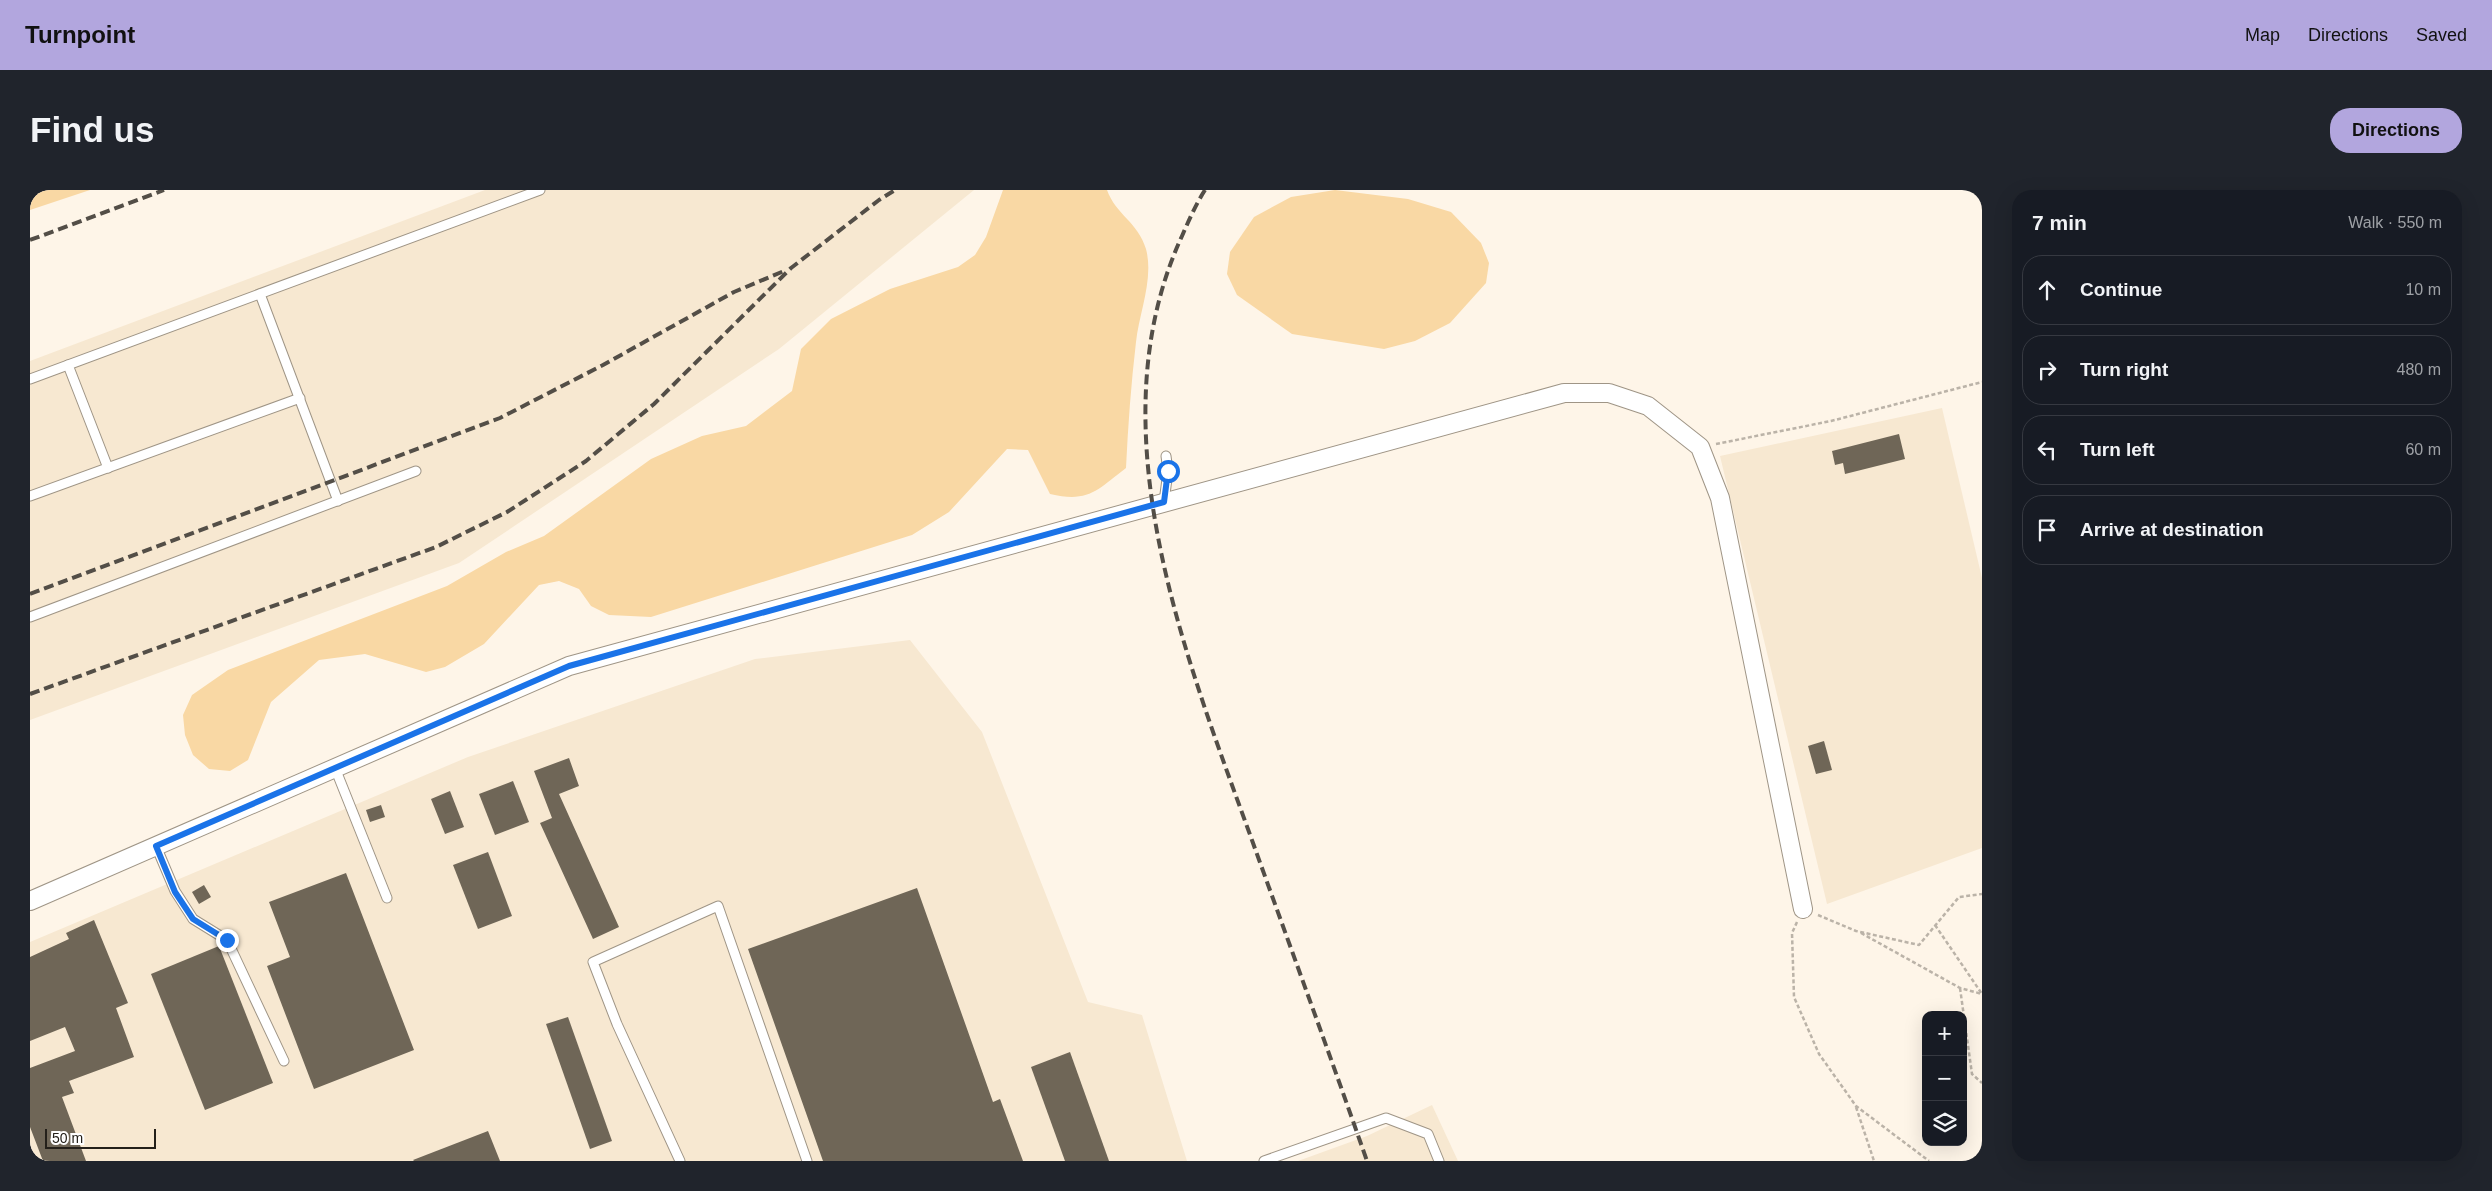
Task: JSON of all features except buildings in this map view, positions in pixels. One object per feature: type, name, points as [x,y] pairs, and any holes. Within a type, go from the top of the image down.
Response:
[{"type":"street","points":[[30,901],[569,666],[1564,393],[1608,393],[1648,406],[1700,447],[1720,498],[1803,909]]},
{"type":"lane","points":[[30,379],[540,190]]},
{"type":"lane","points":[[260,294],[338,501]]},
{"type":"lane","points":[[68,365],[108,468]]},
{"type":"lane","points":[[30,496],[300,398]]},
{"type":"lane","points":[[1164,502],[1168,471],[1166,456]]},
{"type":"lane","points":[[30,617],[416,471]]},
{"type":"lane","points":[[336,768],[387,898]]},
{"type":"lane","points":[[156,846],[175,892],[193,919],[227,940],[284,1061]]},
{"type":"lane","points":[[680,1161],[617,1024],[593,962],[718,906],[807,1161]]},
{"type":"lane","points":[[1264,1161],[1386,1118],[1428,1134],[1439,1161]]},
{"type":"path","points":[[1700,447],[1831,421],[1982,382]]},
{"type":"path","points":[[1856,931],[1919,945],[1959,897],[1982,894]]},
{"type":"path","points":[[1874,1161],[1856,1106],[1820,1054],[1794,997],[1792,933],[1803,909],[1856,931],[1960,988],[1982,994],[1935,926]]},
{"type":"path","points":[[1960,988],[1972,1074],[1982,1083]]},
{"type":"path","points":[[1856,1106],[1929,1161]]},
{"type":"shaded area","points":[[30,190],[90,190],[30,210]]},
{"type":"shaded area","points":[[485,190],[974,190],[779,349],[459,563],[30,720],[30,361]]},
{"type":"shaded area","points":[[1003,190],[1107,190],[1116,206],[1138,232],[1146,249],[1148,260],[1147,284],[1136,342],[1126,468],[1092,493],[1074,497],[1050,494],[1028,450],[1007,449],[949,512],[912,535],[651,617],[609,615],[591,606],[579,589],[559,581],[539,585],[484,644],[445,667],[426,672],[365,654],[319,660],[271,702],[248,760],[230,771],[209,769],[193,755],[185,735],[183,715],[192,695],[228,670],[447,586],[506,552],[544,536],[651,459],[702,436],[746,426],[792,391],[801,349],[831,319],[890,289],[958,267],[975,255],[986,237]]},
{"type":"shaded area","points":[[1335,190],[1408,199],[1451,212],[1481,243],[1489,263],[1486,283],[1450,323],[1415,341],[1384,349],[1292,334],[1237,295],[1227,274],[1230,252],[1254,217],[1291,197]]},
{"type":"shaded area","points":[[1942,408],[1982,578],[1982,848],[1827,904],[1720,456]]},
{"type":"shaded area","points":[[910,640],[982,732],[1088,1002],[1142,1015],[1187,1161],[30,1161],[30,942],[468,757],[755,659]]},
{"type":"shaded area","points":[[1432,1105],[1458,1161],[1298,1161],[1367,1136]]},
{"type":"railway","points":[[30,240],[164,190]]},
{"type":"railway","points":[[30,694],[436,547],[507,512],[586,461],[654,404],[791,268],[879,200],[895,190]]},
{"type":"railway","points":[[1205,190],[1182,236],[1157,310],[1146,386],[1148,464],[1159,542],[1178,620],[1201,697],[1367,1161]]},
{"type":"railway","points":[[30,594],[500,418],[603,365],[734,292],[784,271]]},
{"type":"route","points":[[227,940],[193,919],[175,892],[156,846],[569,666],[1164,502],[1168,471]]}]
